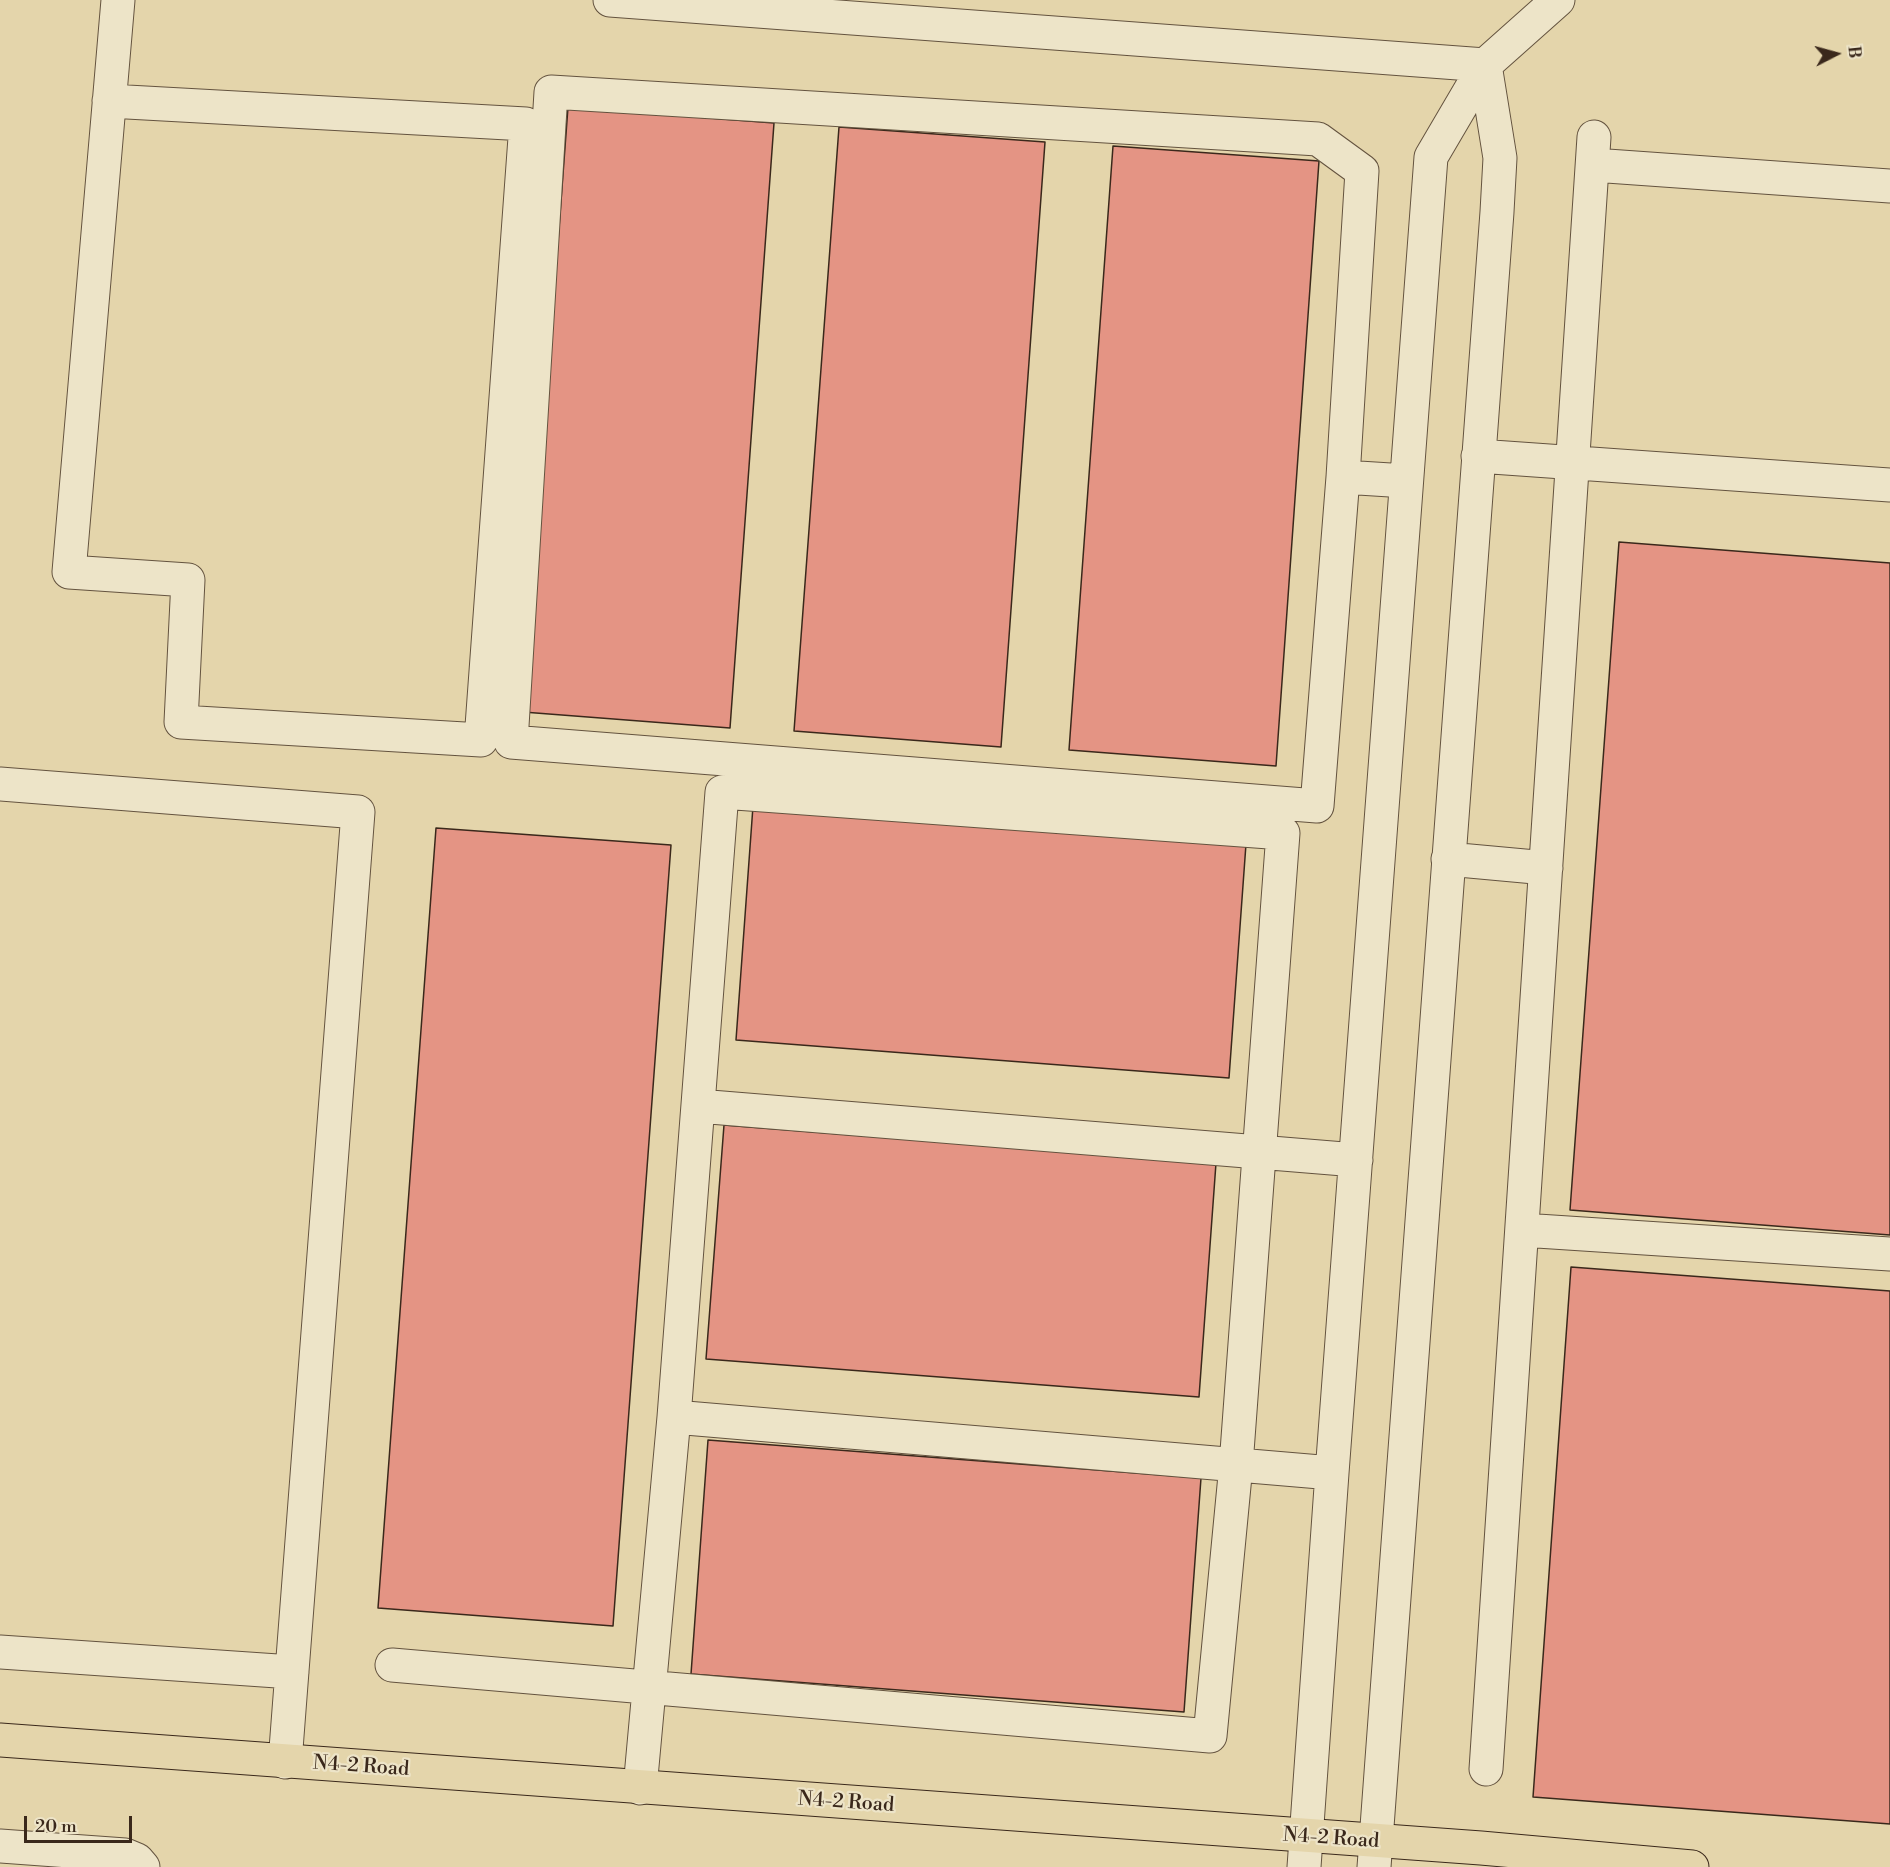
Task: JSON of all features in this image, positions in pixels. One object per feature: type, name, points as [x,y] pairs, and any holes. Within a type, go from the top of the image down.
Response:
[{"type":"main road","name":"N4-2 Road","points":[[0,1740],[640,1788],[1304,1852],[1375,1854],[1481,1848],[1692,1867]]},
{"type":"street","points":[[109,101],[526,124],[482,740],[181,722],[188,580],[69,572],[109,101],[118,0]]},
{"type":"street","points":[[610,0],[688,3],[1485,66]]},
{"type":"street","points":[[1304,1852],[1431,157],[1485,66],[1558,0]]},
{"type":"street","points":[[1375,1854],[1500,158],[1485,66]]},
{"type":"street","points":[[551,92],[1318,139],[1362,171],[1343,477],[1317,806],[511,742],[551,92]]},
{"type":"street","points":[[1486,1769],[1594,151],[1890,186]]},
{"type":"street","points":[[1478,456],[1890,485]]},
{"type":"street","points":[[1343,477],[1406,482]]},
{"type":"street","points":[[0,784],[358,812],[285,1762]]},
{"type":"street","points":[[392,1665],[649,1687],[1210,1736],[1236,1465],[1283,833],[722,792],[674,1417],[649,1687],[640,1788]]},
{"type":"street","points":[[1448,859],[1546,868]]},
{"type":"street","points":[[698,1106],[1356,1160]]},
{"type":"street","points":[[1522,1230],[1890,1254]]},
{"type":"street","points":[[674,1417],[1332,1473]]},
{"type":"street","points":[[0,1652],[292,1672]]},
{"type":"street","points":[[0,1846],[125,1855],[137,1860],[143,1867]]},
{"type":"building","points":[[568,107],[774,123],[730,728],[523,712]]},
{"type":"building","points":[[839,127],[1045,142],[1001,747],[794,731]]},
{"type":"building","points":[[1113,146],[1319,161],[1276,766],[1069,750]]},
{"type":"building","points":[[1619,542],[1890,563],[1890,1235],[1570,1210]]},
{"type":"building","points":[[753,806],[1246,844],[1229,1078],[736,1040]]},
{"type":"building","points":[[436,828],[671,845],[613,1626],[378,1608]]},
{"type":"building","points":[[724,1125],[1216,1163],[1199,1397],[706,1359]]},
{"type":"building","points":[[1571,1267],[1890,1291],[1890,1824],[1533,1797]]},
{"type":"building","points":[[708,1440],[1201,1478],[1184,1712],[691,1674]]}]
